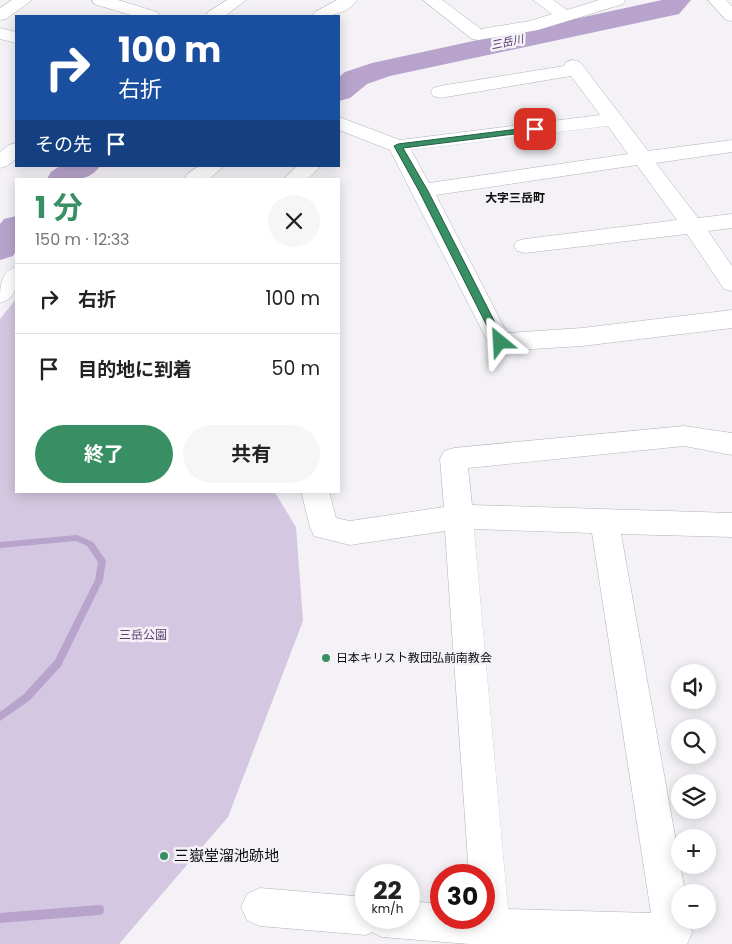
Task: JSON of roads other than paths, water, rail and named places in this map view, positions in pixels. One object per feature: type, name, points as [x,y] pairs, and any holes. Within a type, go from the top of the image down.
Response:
[{"type":"street","points":[[0,15],[24,0]]},
{"type":"street","points":[[216,15],[238,0]]},
{"type":"street","points":[[323,15],[348,0]]},
{"type":"street","points":[[432,0],[478,35],[532,26],[617,0]]},
{"type":"street","points":[[541,0],[564,16]]},
{"type":"street","points":[[106,1],[148,15]]},
{"type":"street","points":[[0,33],[15,38]]},
{"type":"street","points":[[440,92],[575,68],[643,157],[732,282]]},
{"type":"street","points":[[340,123],[398,146],[614,119]]},
{"type":"street","points":[[340,127],[344,141],[340,144]]},
{"type":"street","points":[[0,136],[15,141]]},
{"type":"street","points":[[398,146],[500,342],[582,337],[732,319]]},
{"type":"street","points":[[423,191],[643,157],[732,146]]},
{"type":"street","points":[[0,162],[15,150]]},
{"type":"street","points":[[196,178],[212,167]]},
{"type":"street","points":[[295,178],[310,167]]},
{"type":"street","points":[[525,246],[732,221]]},
{"type":"street","points":[[0,296],[15,276]]},
{"type":"street","points":[[486,864],[454,459],[684,436],[732,444]]},
{"type":"street","points":[[316,493],[324,527],[350,533],[458,517],[732,525]]},
{"type":"street","points":[[495,927],[673,933],[605,522]]},
{"type":"street","points":[[260,907],[355,915]]},
{"type":"waterway","name":"三岳川","points":[[340,91],[356,78],[382,69],[669,8],[678,0]]},
{"type":"waterway","name":"三岳川","points":[[65,178],[82,167]]},
{"type":"waterway","name":"三岳川","points":[[0,248],[15,228]]},
{"type":"waterway","points":[[0,545],[77,538],[90,544],[102,561],[99,580],[58,663],[27,697],[0,717]]},
{"type":"waterway","points":[[0,918],[99,910]]},
{"type":"place","name":"日本キリスト教団弘前南教会","points":[[326,658]]},
{"type":"place","name":"三嶽堂溜池跡地","points":[[164,856]]},
{"type":"district","name":"大字三岳町","points":[[515,198]]},
{"type":"park label","name":"三岳公園","points":[[143,635]]}]
